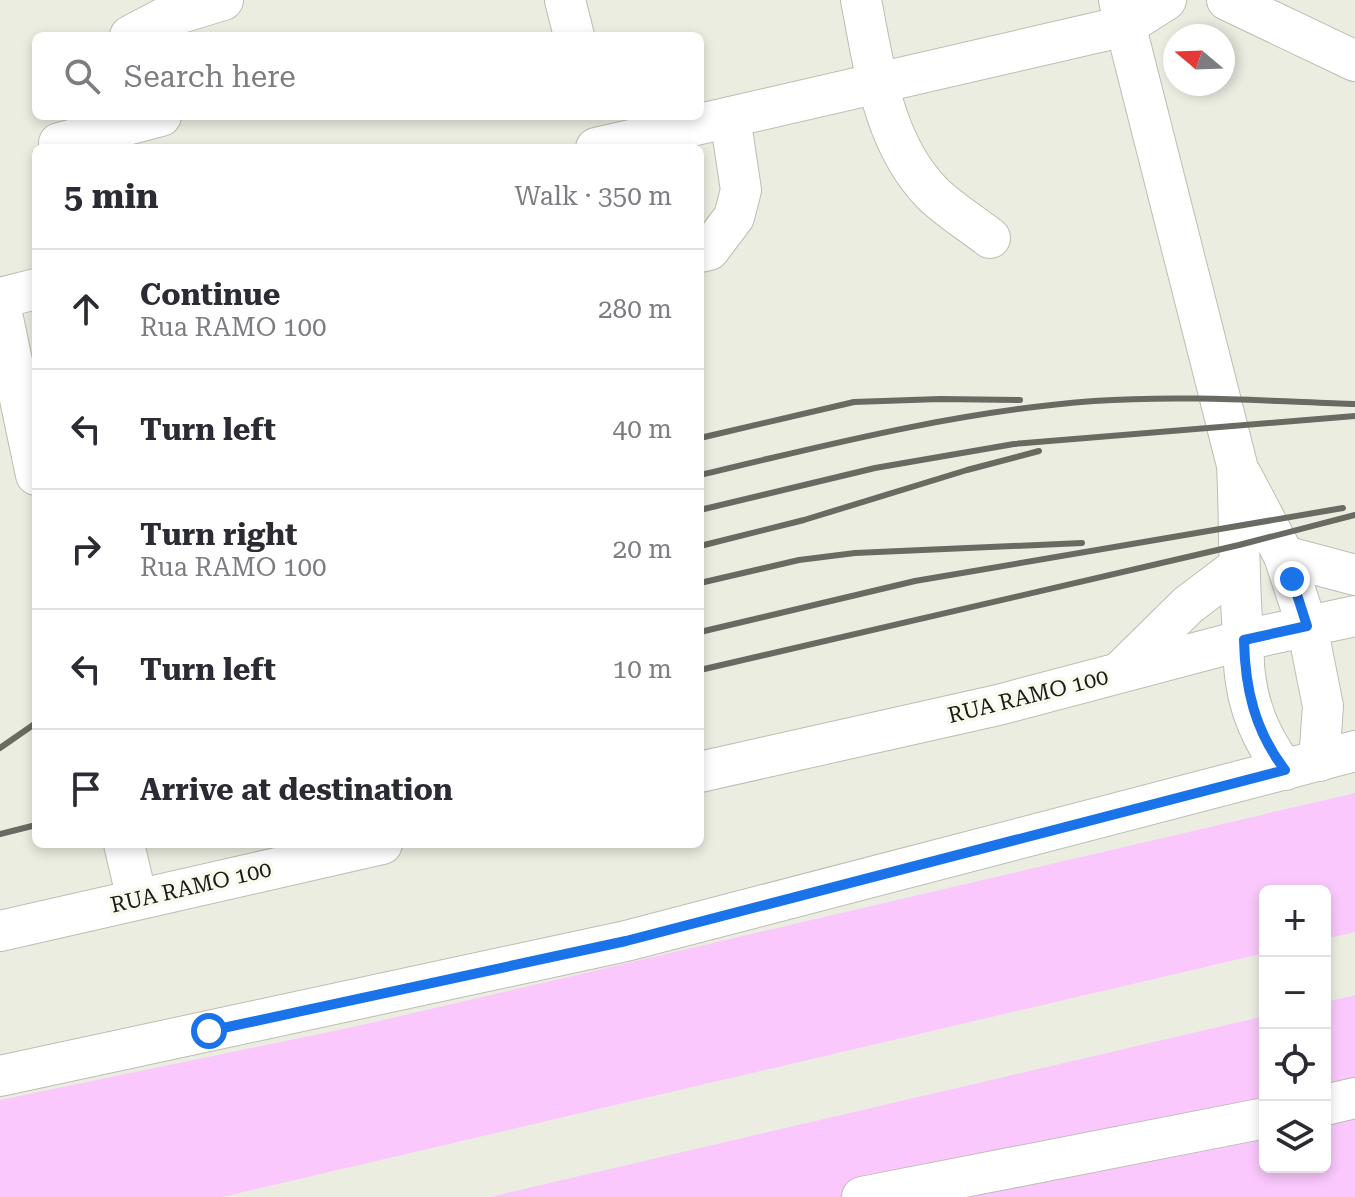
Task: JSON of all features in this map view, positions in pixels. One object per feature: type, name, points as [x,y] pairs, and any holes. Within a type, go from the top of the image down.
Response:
[{"type":"street","points":[[138,32],[164,18],[223,0]]},
{"type":"street","points":[[565,0],[573,32]]},
{"type":"street","points":[[861,0],[877,83],[903,153],[932,193],[990,238]]},
{"type":"street","points":[[598,137],[730,117],[877,83],[1166,0]]},
{"type":"street","points":[[1231,1],[1355,61]]},
{"type":"street","points":[[1122,13],[1237,465],[1240,526],[1237,568],[1245,674],[1255,718],[1268,748],[1320,761]]},
{"type":"street","points":[[704,251],[709,250],[734,217],[741,190],[730,117]]},
{"type":"street","points":[[58,136],[140,120]]},
{"type":"street","points":[[32,290],[0,301],[13,435],[32,468]]},
{"type":"street","points":[[1237,465],[1284,556],[1307,626],[1323,706],[1320,761]]},
{"type":"street","points":[[1284,556],[1355,575]]},
{"type":"street","points":[[1119,673],[1188,605],[1237,568]]},
{"type":"street","name":"RUA RAMO 100","points":[[704,771],[998,705],[1244,640],[1355,616]]},
{"type":"street","points":[[0,1076],[626,941],[1320,761]]},
{"type":"street","points":[[125,848],[137,899]]},
{"type":"street","name":"RUA RAMO 100","points":[[0,931],[364,848]]},
{"type":"street","points":[[1331,1104],[1355,1098]]},
{"type":"street","points":[[862,1197],[1259,1119]]},
{"type":"shaded area","points":[[1355,793],[1355,932],[1331,938],[1331,885],[1259,885],[1259,954],[222,1197],[0,1197],[0,1100],[362,1025]]},
{"type":"shaded area","points":[[1355,995],[1355,1197],[490,1197],[1259,1017],[1259,1173],[1331,1173],[1331,1001]]},
{"type":"railway","points":[[704,474],[896,430],[1044,406],[1159,399],[1355,404]]},
{"type":"railway","points":[[704,437],[854,402],[1020,400]]},
{"type":"railway","points":[[704,509],[875,468],[1014,444],[1355,416]]},
{"type":"railway","points":[[704,545],[804,520],[1039,451]]},
{"type":"railway","points":[[704,631],[915,581],[1343,508]]},
{"type":"railway","points":[[704,669],[1239,545],[1355,515]]},
{"type":"railway","points":[[704,582],[799,560],[855,553],[1082,543]]},
{"type":"railway","points":[[0,748],[32,726]]},
{"type":"railway","points":[[0,834],[32,826]]},
{"type":"route","points":[[209,1031],[626,941],[1285,770],[1268,748],[1255,718],[1245,674],[1244,640],[1307,626],[1292,579]]}]
